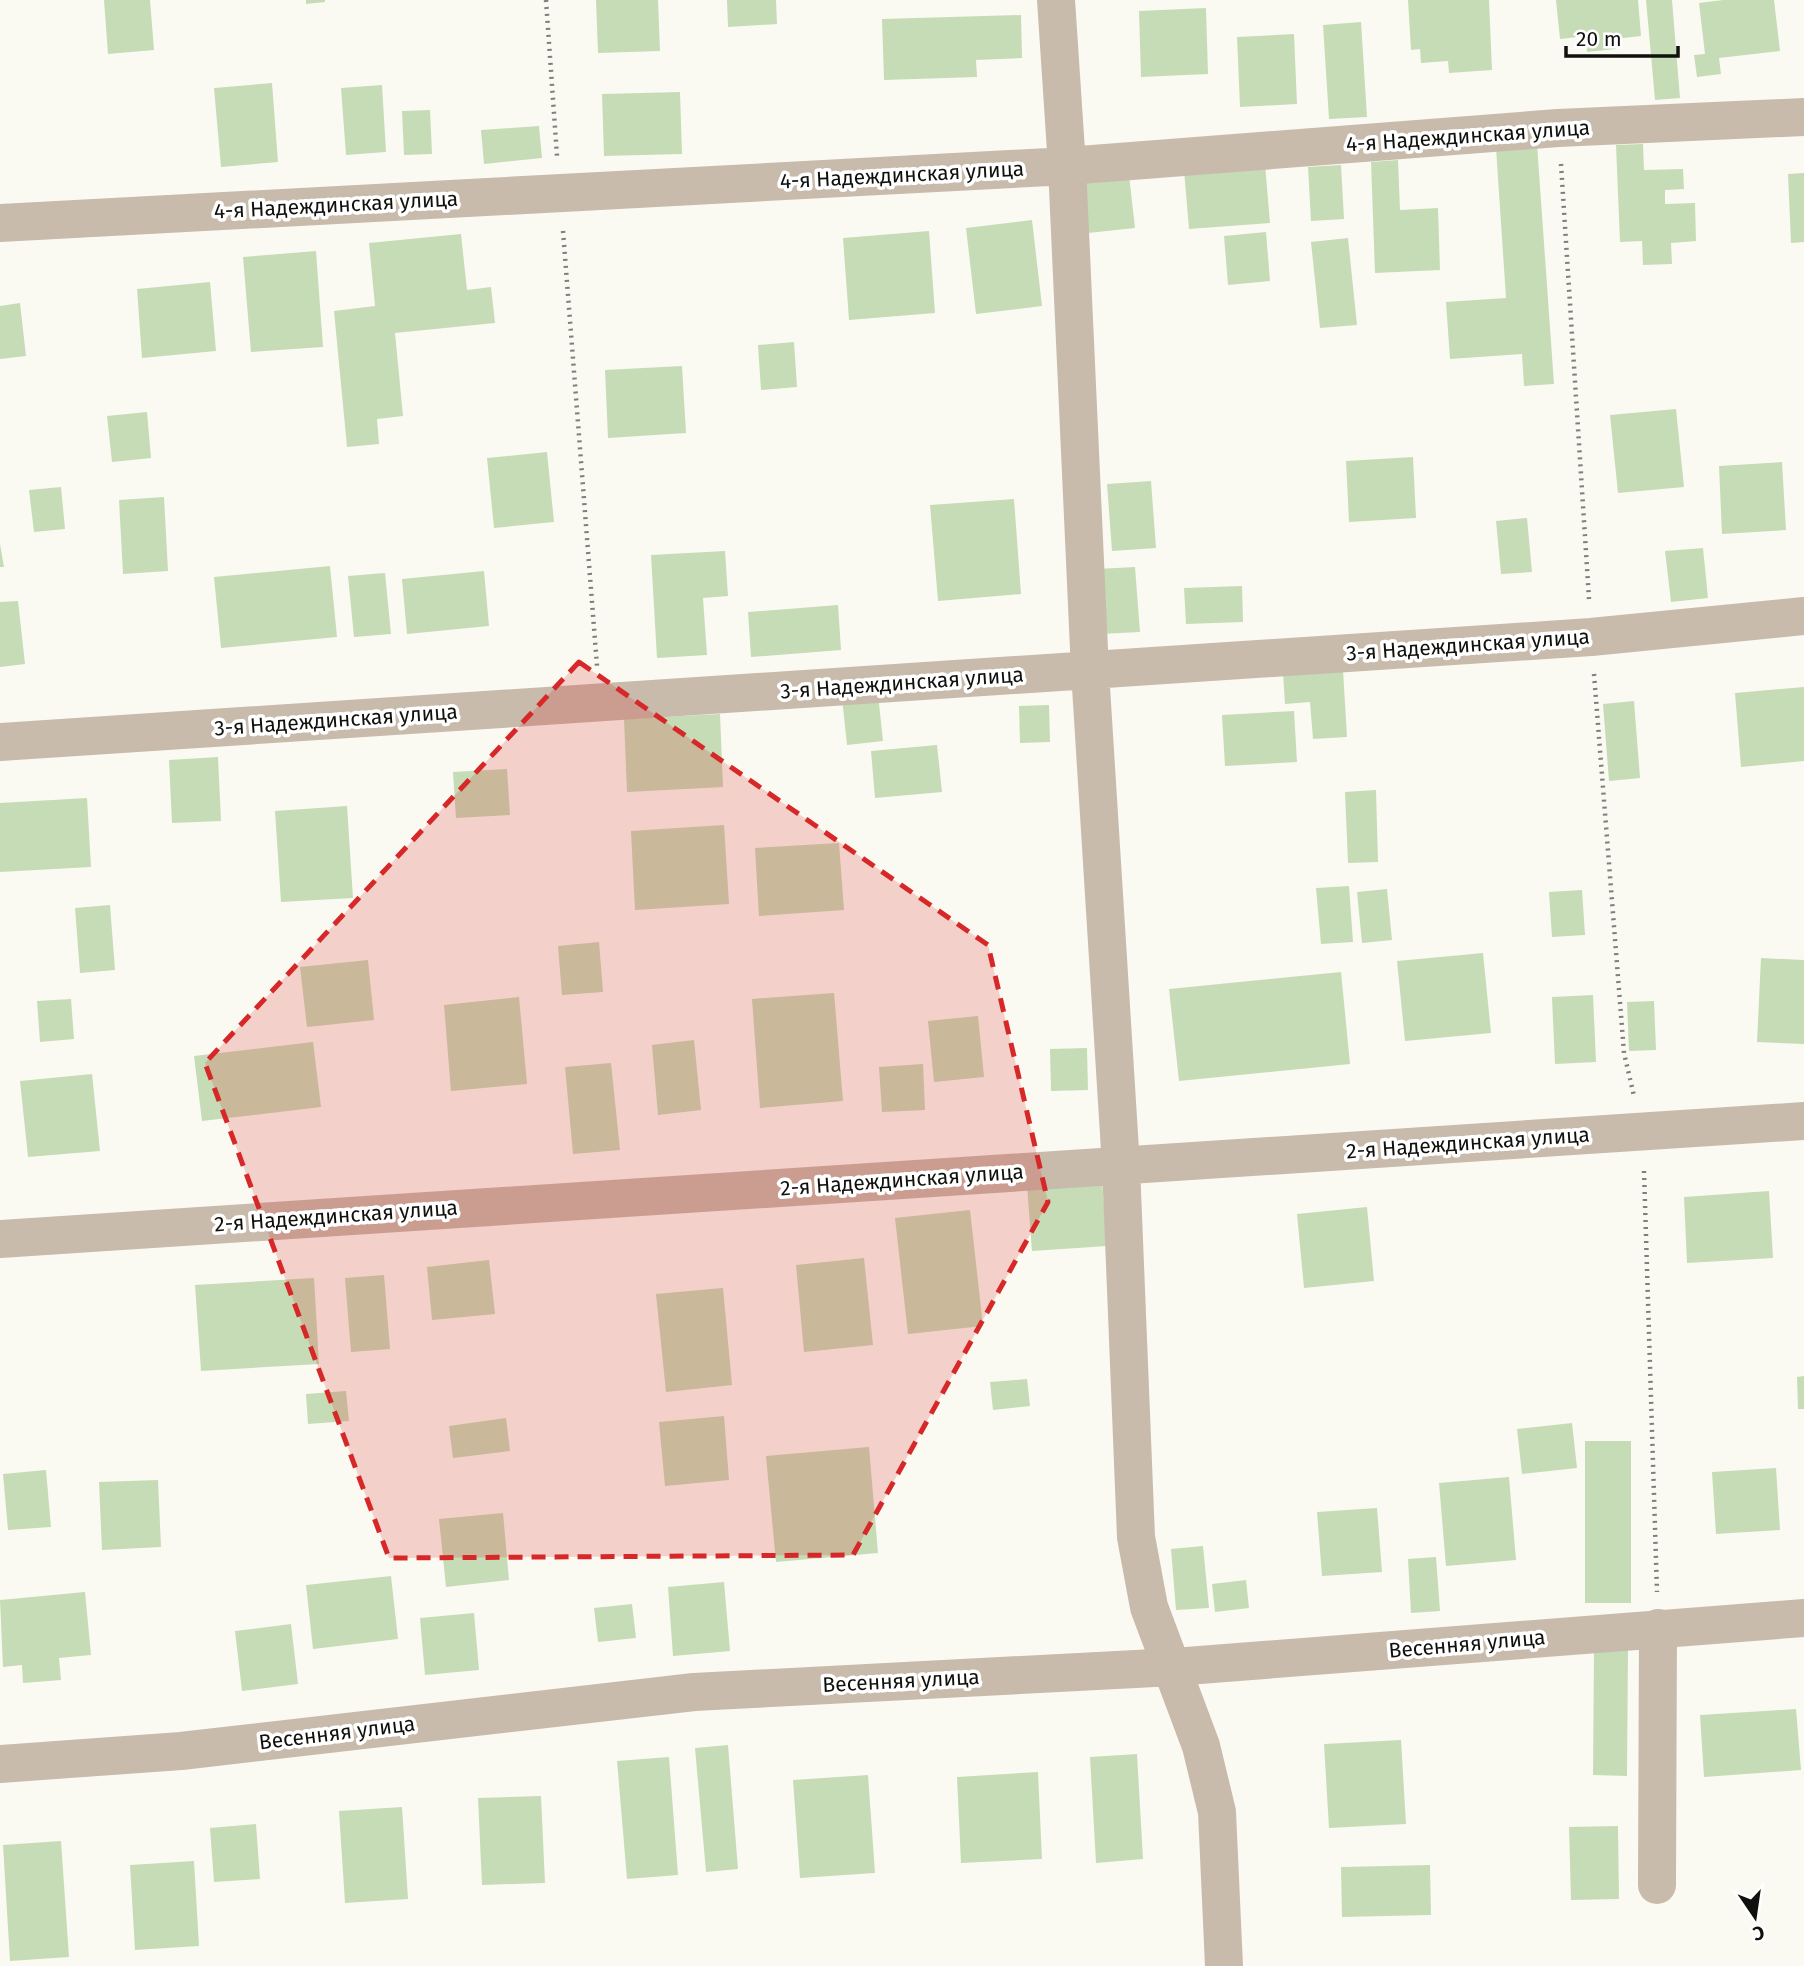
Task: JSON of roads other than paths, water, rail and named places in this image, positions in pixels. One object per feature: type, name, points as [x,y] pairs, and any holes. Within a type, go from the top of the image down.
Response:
[{"type":"street","points":[[1056,0],[1067,166],[1090,671],[1121,1166],[1136,1537],[1149,1607],[1174,1667],[1201,1746],[1217,1812],[1224,1966]]},
{"type":"street","name":"4-я Надеждинская улица","points":[[0,223],[1067,166],[1558,128],[1804,117]]},
{"type":"street","name":"3-я Надеждинская улица","points":[[0,743],[1591,637],[1804,616]]},
{"type":"street","name":"2-я Надеждинская улица","points":[[0,1239],[1804,1121]]},
{"type":"street","name":"Весенняя улица","points":[[0,1765],[181,1751],[694,1692],[1174,1667],[1804,1618]]},
{"type":"street","points":[[1657,1885],[1658,1628]]}]
